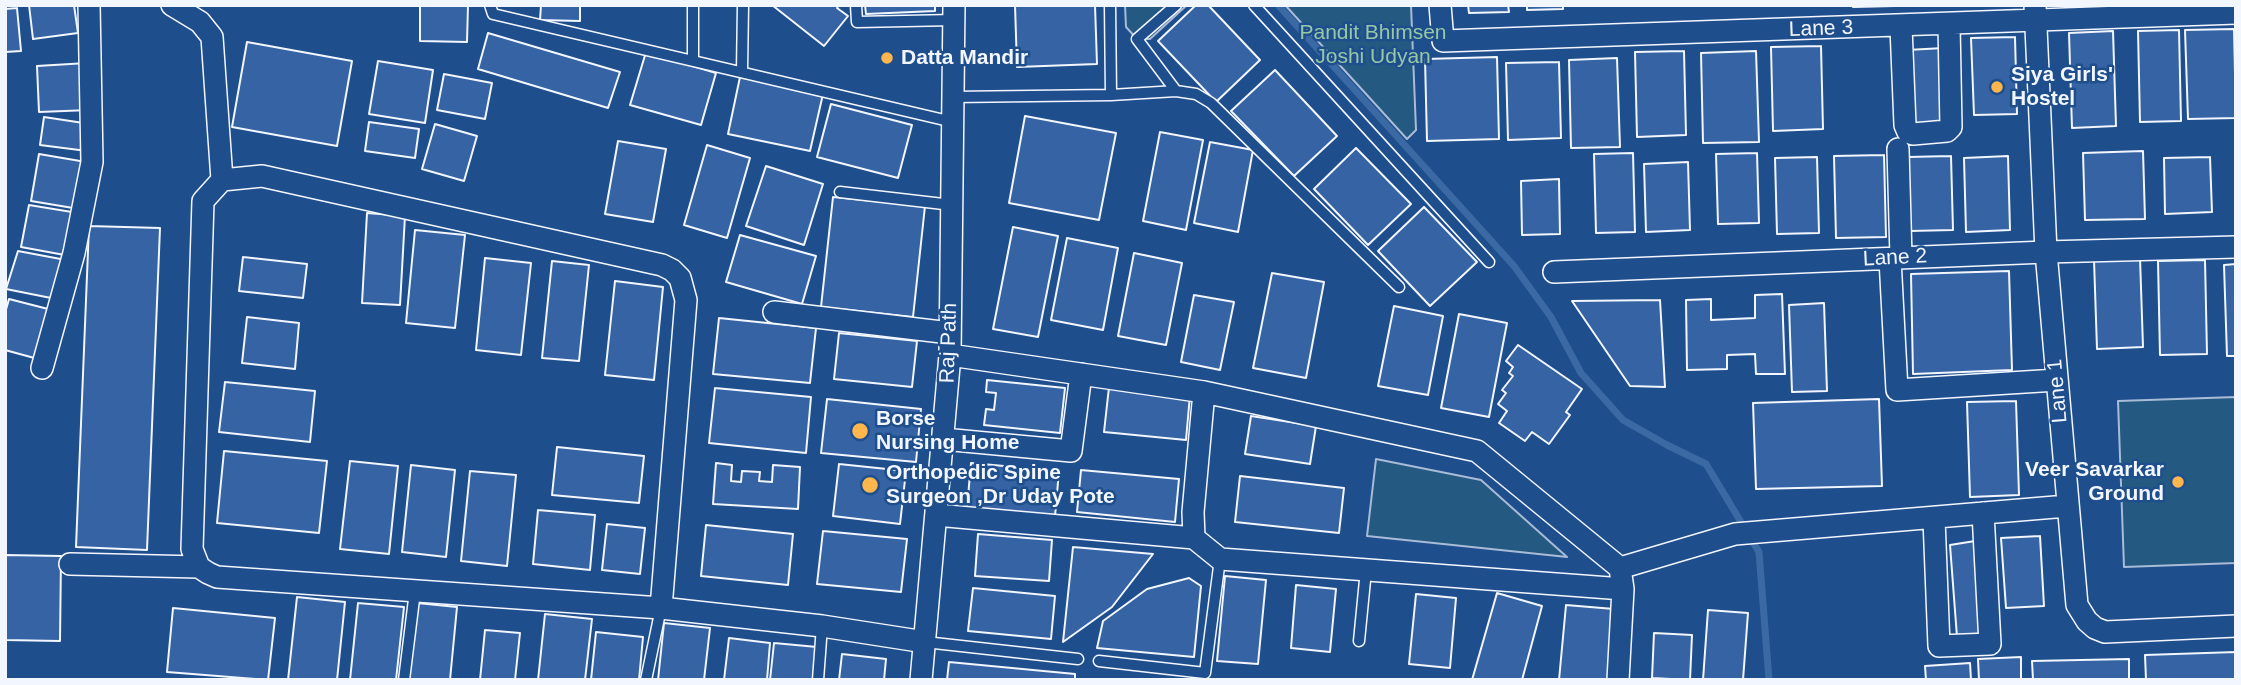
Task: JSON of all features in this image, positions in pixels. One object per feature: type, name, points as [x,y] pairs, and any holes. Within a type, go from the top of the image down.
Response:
[{"type":"street","points":[[42,368],[74,253],[92,162],[89,5]]},
{"type":"street","points":[[172,5],[200,22],[212,37],[222,180]]},
{"type":"street","name":"Lane 3","points":[[1440,5],[1443,41],[1949,32],[2036,13],[2236,13]]},
{"type":"street","name":"Raj Path","points":[[921,680],[950,355],[954,12]]},
{"type":"street","name":"Lane 1","points":[[2036,13],[2046,252],[2077,605],[2080,613],[2095,628],[2105,632],[2236,626]]},
{"type":"street","points":[[1901,33],[1905,125],[1908,132],[1913,134],[1947,131],[1951,127],[1949,32]]},
{"type":"street","points":[[1898,149],[1897,390],[2057,380]]},
{"type":"street","points":[[199,567],[192,548],[204,201],[222,180],[262,176],[662,265],[680,278],[687,300],[661,608]]},
{"type":"street","name":"Lane 2","points":[[1554,272],[2236,247]]},
{"type":"street","points":[[774,312],[950,333]]},
{"type":"street","points":[[950,355],[1204,392],[1477,451],[1621,578]]},
{"type":"street","points":[[943,439],[1071,451],[1082,374]]},
{"type":"street","points":[[1194,538],[1193,512],[1204,392]]},
{"type":"street","points":[[936,515],[1194,538],[1220,559],[1366,570],[1621,578],[1707,542],[1735,534],[2067,506]]},
{"type":"street","points":[[1934,519],[1939,646],[1990,645],[1983,513]]},
{"type":"street","points":[[71,564],[199,567],[217,577],[661,608],[822,625],[925,642]]},
{"type":"street","points":[[1618,680],[1621,578]]},
{"type":"lane","points":[[490,5],[494,14],[953,122]]},
{"type":"lane","points":[[511,5],[511,18]]},
{"type":"lane","points":[[693,5],[693,60]]},
{"type":"lane","points":[[742,71],[743,5]]},
{"type":"lane","points":[[856,5],[857,22],[954,12]]},
{"type":"lane","points":[[1110,5],[1111,95]]},
{"type":"lane","points":[[1176,5],[1137,39],[1176,91]]},
{"type":"lane","points":[[1254,5],[1489,261]]},
{"type":"lane","points":[[953,97],[1111,95],[1176,91],[1196,94],[1211,103],[1399,286]]},
{"type":"lane","points":[[839,192],[952,205]]},
{"type":"lane","points":[[1099,661],[1205,673],[1220,559]]},
{"type":"lane","points":[[1359,641],[1366,570]]},
{"type":"lane","points":[[404,680],[415,591]]},
{"type":"lane","points":[[646,680],[661,608]]},
{"type":"lane","points":[[818,680],[822,625]]},
{"type":"lane","points":[[925,642],[1078,659]]},
{"type":"green space","points":[[1125,5],[1187,5],[1150,39],[1137,39],[1126,27]]},
{"type":"green space","name":"Pandit Bhimsen Joshi Udyan","points":[[1285,5],[1411,5],[1416,130],[1407,139]]},
{"type":"green space","name":"Veer Savarkar Ground","points":[[2236,397],[2236,563],[2124,567],[2118,401]]},
{"type":"green space","points":[[1376,459],[1481,480],[1567,557],[1367,536]]},
{"type":"building","points":[[29,5],[74,5],[78,33],[33,39]]},
{"type":"building","points":[[420,5],[468,5],[467,42],[420,41]]},
{"type":"building","points":[[541,5],[580,5],[580,21],[540,20]]},
{"type":"building","points":[[772,5],[839,5],[837,8],[848,16],[824,46]]},
{"type":"building","points":[[865,5],[935,5],[935,11],[866,14]]},
{"type":"building","points":[[1015,5],[1095,5],[1097,64],[1017,67]]},
{"type":"building","points":[[1196,5],[1208,5],[1260,60],[1216,102],[1158,41]]},
{"type":"building","points":[[1468,5],[1508,5],[1509,12],[1469,13]]},
{"type":"building","points":[[1527,5],[1563,5],[1563,9],[1527,10]]},
{"type":"building","points":[[1895,5],[1895,6],[1853,7]]},
{"type":"building","points":[[17,8],[21,51],[5,52],[5,9]]},
{"type":"building","points":[[2234,29],[2236,118],[2188,119],[2185,30]]},
{"type":"building","points":[[2179,30],[2181,121],[2140,122],[2138,31]]},
{"type":"building","points":[[2113,31],[2116,126],[2072,128],[2069,33]]},
{"type":"building","points":[[488,33],[620,72],[608,108],[478,69]]},
{"type":"building","points":[[2015,37],[2017,114],[1974,115],[1971,38]]},
{"type":"building","points":[[247,42],[352,61],[337,146],[232,127]]},
{"type":"building","points":[[1821,46],[1823,129],[1773,131],[1771,47]]},
{"type":"building","points":[[1944,48],[1946,125],[1910,129],[1907,50]]},
{"type":"building","points":[[1684,51],[1686,135],[1637,137],[1635,52]]},
{"type":"building","points":[[1756,51],[1759,142],[1703,143],[1701,53]]},
{"type":"building","points":[[646,52],[716,73],[701,125],[630,105]]},
{"type":"building","points":[[1497,57],[1499,139],[1427,141],[1425,59]]},
{"type":"building","points":[[1617,58],[1620,147],[1571,148],[1569,60]]},
{"type":"building","points":[[378,61],[433,70],[425,123],[369,114]]},
{"type":"building","points":[[1559,62],[1561,138],[1508,140],[1506,63]]},
{"type":"building","points":[[87,63],[90,110],[39,112],[37,66]]},
{"type":"building","points":[[1275,70],[1337,136],[1294,176],[1231,111]]},
{"type":"building","points":[[444,74],[492,83],[485,119],[437,110]]},
{"type":"building","points":[[740,77],[823,94],[810,151],[728,134]]},
{"type":"building","points":[[831,104],[912,125],[898,178],[817,157]]},
{"type":"building","points":[[1025,116],[1116,133],[1099,220],[1009,203]]},
{"type":"building","points":[[44,117],[90,124],[87,151],[40,145]]},
{"type":"building","points":[[369,122],[419,129],[415,158],[365,151]]},
{"type":"building","points":[[435,124],[477,136],[464,181],[422,169]]},
{"type":"building","points":[[1160,132],[1203,140],[1186,230],[1143,221]]},
{"type":"building","points":[[618,141],[666,149],[653,222],[605,214]]},
{"type":"building","points":[[1210,142],[1253,150],[1238,232],[1194,223]]},
{"type":"building","points":[[707,145],[750,158],[727,238],[684,225]]},
{"type":"building","points":[[1356,148],[1411,204],[1368,245],[1314,189]]},
{"type":"building","points":[[2143,151],[2145,219],[2085,220],[2083,153]]},
{"type":"building","points":[[1633,153],[1635,232],[1596,233],[1594,154]]},
{"type":"building","points":[[1757,153],[1759,223],[1718,224],[1716,154]]},
{"type":"building","points":[[39,154],[86,162],[79,209],[31,201]]},
{"type":"building","points":[[1884,155],[1886,237],[1836,238],[1834,156]]},
{"type":"building","points":[[1951,156],[1953,230],[1910,231],[1908,157]]},
{"type":"building","points":[[2008,156],[2010,230],[1966,232],[1964,158]]},
{"type":"building","points":[[1817,157],[1819,233],[1777,234],[1775,158]]},
{"type":"building","points":[[2210,157],[2212,212],[2165,214],[2164,158]]},
{"type":"building","points":[[1688,162],[1690,230],[1646,232],[1644,164]]},
{"type":"building","points":[[766,166],[823,184],[804,245],[746,226]]},
{"type":"building","points":[[1559,179],[1560,234],[1522,235],[1521,181]]},
{"type":"building","points":[[833,197],[925,206],[913,317],[821,307]]},
{"type":"building","points":[[29,205],[78,213],[70,256],[21,247]]},
{"type":"building","points":[[1424,207],[1477,262],[1430,306],[1378,251]]},
{"type":"building","points":[[367,213],[405,216],[400,305],[362,303]]},
{"type":"building","points":[[89,226],[160,228],[147,550],[76,547]]},
{"type":"building","points":[[1013,227],[1058,236],[1038,337],[993,329]]},
{"type":"building","points":[[415,230],[465,235],[455,328],[406,323]]},
{"type":"building","points":[[740,235],[816,256],[802,304],[726,282]]},
{"type":"building","points":[[1067,238],[1118,248],[1103,330],[1051,320]]},
{"type":"building","points":[[18,251],[66,260],[56,299],[6,289]]},
{"type":"building","points":[[1134,253],[1182,263],[1166,345],[1118,336]]},
{"type":"building","points":[[243,257],[307,264],[303,298],[239,291]]},
{"type":"building","points":[[485,258],[531,263],[521,355],[476,350]]},
{"type":"building","points":[[2140,258],[2143,347],[2097,349],[2094,260]]},
{"type":"building","points":[[2205,260],[2207,354],[2160,355],[2158,261]]},
{"type":"building","points":[[552,261],[589,265],[579,361],[542,358]]},
{"type":"building","points":[[2236,264],[2236,356],[2227,356],[2224,265]]},
{"type":"building","points":[[2009,271],[2012,370],[1913,374],[1911,274]]},
{"type":"building","points":[[1272,273],[1324,282],[1306,378],[1253,368]]},
{"type":"building","points":[[615,281],[663,287],[654,380],[605,375]]},
{"type":"building","points":[[1782,294],[1785,374],[1756,374],[1755,354],[1727,355],[1727,369],[1687,370],[1686,300],[1711,299],[1711,320],[1755,318],[1755,295]]},
{"type":"building","points":[[1194,295],[1234,302],[1220,370],[1181,362]]},
{"type":"building","points":[[9,299],[52,310],[38,359],[5,350],[5,313]]},
{"type":"building","points":[[1660,300],[1665,387],[1630,386],[1572,301]]},
{"type":"building","points":[[1824,303],[1827,391],[1792,392],[1789,305]]},
{"type":"building","points":[[1394,306],[1443,316],[1428,395],[1378,386]]},
{"type":"building","points":[[1459,314],[1507,323],[1489,417],[1441,408]]},
{"type":"building","points":[[247,317],[299,323],[295,369],[242,363]]},
{"type":"building","points":[[719,318],[816,328],[810,383],[713,374]]},
{"type":"building","points":[[839,333],[917,341],[912,387],[834,379]]},
{"type":"building","points":[[1518,345],[1582,389],[1566,412],[1570,415],[1549,444],[1532,432],[1525,441],[1499,423],[1507,411],[1498,404],[1506,393],[1502,390],[1513,376],[1509,373],[1513,367],[1506,361]]},
{"type":"building","points":[[987,380],[1065,388],[1060,433],[984,425],[986,409],[994,410],[996,393],[986,392]]},
{"type":"building","points":[[225,382],[315,391],[310,442],[219,432]]},
{"type":"building","points":[[1109,387],[1190,395],[1186,440],[1104,432]]},
{"type":"building","points":[[715,388],[811,397],[806,453],[709,443]]},
{"type":"building","points":[[827,399],[921,409],[916,462],[821,453]]},
{"type":"building","points":[[1879,399],[1882,486],[1756,489],[1753,403]]},
{"type":"building","points":[[2016,401],[2019,495],[1970,497],[1967,402]]},
{"type":"building","points":[[1251,416],[1316,426],[1310,464],[1245,454]]},
{"type":"building","points":[[557,447],[644,456],[639,503],[552,495]]},
{"type":"building","points":[[224,451],[327,461],[319,533],[217,523]]},
{"type":"building","points":[[350,461],[398,466],[389,554],[340,549]]},
{"type":"building","points":[[716,463],[732,465],[731,481],[741,482],[742,471],[760,472],[759,481],[772,482],[773,465],[800,467],[798,509],[713,504]]},
{"type":"building","points":[[971,463],[1059,471],[1055,516],[967,508]]},
{"type":"building","points":[[839,464],[906,471],[900,524],[833,516]]},
{"type":"building","points":[[411,465],[455,470],[446,557],[402,552]]},
{"type":"building","points":[[1081,470],[1179,479],[1175,522],[1077,512]]},
{"type":"building","points":[[470,471],[516,475],[507,566],[461,561]]},
{"type":"building","points":[[1240,476],[1344,488],[1339,533],[1235,522]]},
{"type":"building","points":[[538,510],[595,515],[590,570],[533,564]]},
{"type":"building","points":[[607,524],[645,528],[640,574],[602,570]]},
{"type":"building","points":[[706,525],[793,534],[788,585],[701,576]]},
{"type":"building","points":[[823,531],[907,539],[901,592],[817,584]]},
{"type":"building","points":[[978,534],[1052,540],[1049,581],[975,576]]},
{"type":"building","points":[[2040,536],[2044,606],[2006,608],[2001,538]]},
{"type":"building","points":[[1975,541],[1982,639],[1957,637],[1950,545]]},
{"type":"building","points":[[1073,547],[1153,554],[1112,607],[1063,642]]},
{"type":"building","points":[[5,555],[61,556],[60,641],[5,640]]},
{"type":"building","points":[[1225,576],[1266,580],[1258,664],[1217,661]]},
{"type":"building","points":[[1189,578],[1201,586],[1194,657],[1097,648],[1103,621],[1147,589]]},
{"type":"building","points":[[1296,585],[1336,589],[1330,652],[1291,648]]},
{"type":"building","points":[[973,588],[1055,596],[1051,639],[968,631]]},
{"type":"building","points":[[1497,593],[1542,606],[1522,680],[1472,680]]},
{"type":"building","points":[[1416,594],[1456,598],[1450,668],[1409,664]]},
{"type":"building","points":[[297,597],[345,602],[337,680],[288,680]]},
{"type":"building","points":[[358,603],[404,607],[396,680],[350,680]]},
{"type":"building","points":[[417,603],[457,607],[450,680],[408,680]]},
{"type":"building","points":[[1566,605],[1614,609],[1608,680],[1559,680]]},
{"type":"building","points":[[173,608],[275,618],[268,680],[167,672]]},
{"type":"building","points":[[1708,610],[1748,613],[1743,680],[1703,680]]},
{"type":"building","points":[[545,614],[592,619],[585,680],[538,680]]},
{"type":"building","points":[[664,623],[710,628],[704,680],[658,680]]},
{"type":"building","points":[[485,630],[520,633],[515,680],[480,680]]},
{"type":"building","points":[[596,632],[643,637],[639,680],[591,680]]},
{"type":"building","points":[[1654,633],[1692,635],[1690,680],[1652,678]]},
{"type":"building","points":[[729,638],[770,643],[767,680],[724,680]]},
{"type":"building","points":[[774,643],[817,647],[814,680],[770,680]]},
{"type":"building","points":[[2236,652],[2236,680],[2146,680],[2145,655]]},
{"type":"building","points":[[842,654],[886,659],[884,680],[839,680]]},
{"type":"building","points":[[2021,657],[2021,680],[1979,680],[1978,659]]},
{"type":"building","points":[[2129,659],[2129,680],[2033,680],[2032,661]]},
{"type":"building","points":[[949,662],[1075,674],[1075,680],[947,680]]},
{"type":"building","points":[[1970,663],[1971,680],[1926,680],[1925,666]]},
{"type":"waterway","points":[[1278,5],[1514,266],[1551,317],[1581,373],[1623,420],[1706,464],[1759,552],[1769,680]]},
{"type":"place","name":"Datta Mandir","points":[[887,58]]},
{"type":"place","name":"Siya Girls' Hostel","points":[[1997,87]]},
{"type":"place","name":"Borse Nursing Home","points":[[860,431]]},
{"type":"place","name":"Veer Savarkar Ground","points":[[2178,482]]},
{"type":"place","name":"Orthopedic Spine Surgeon ,Dr Uday Pote","points":[[870,485]]}]
